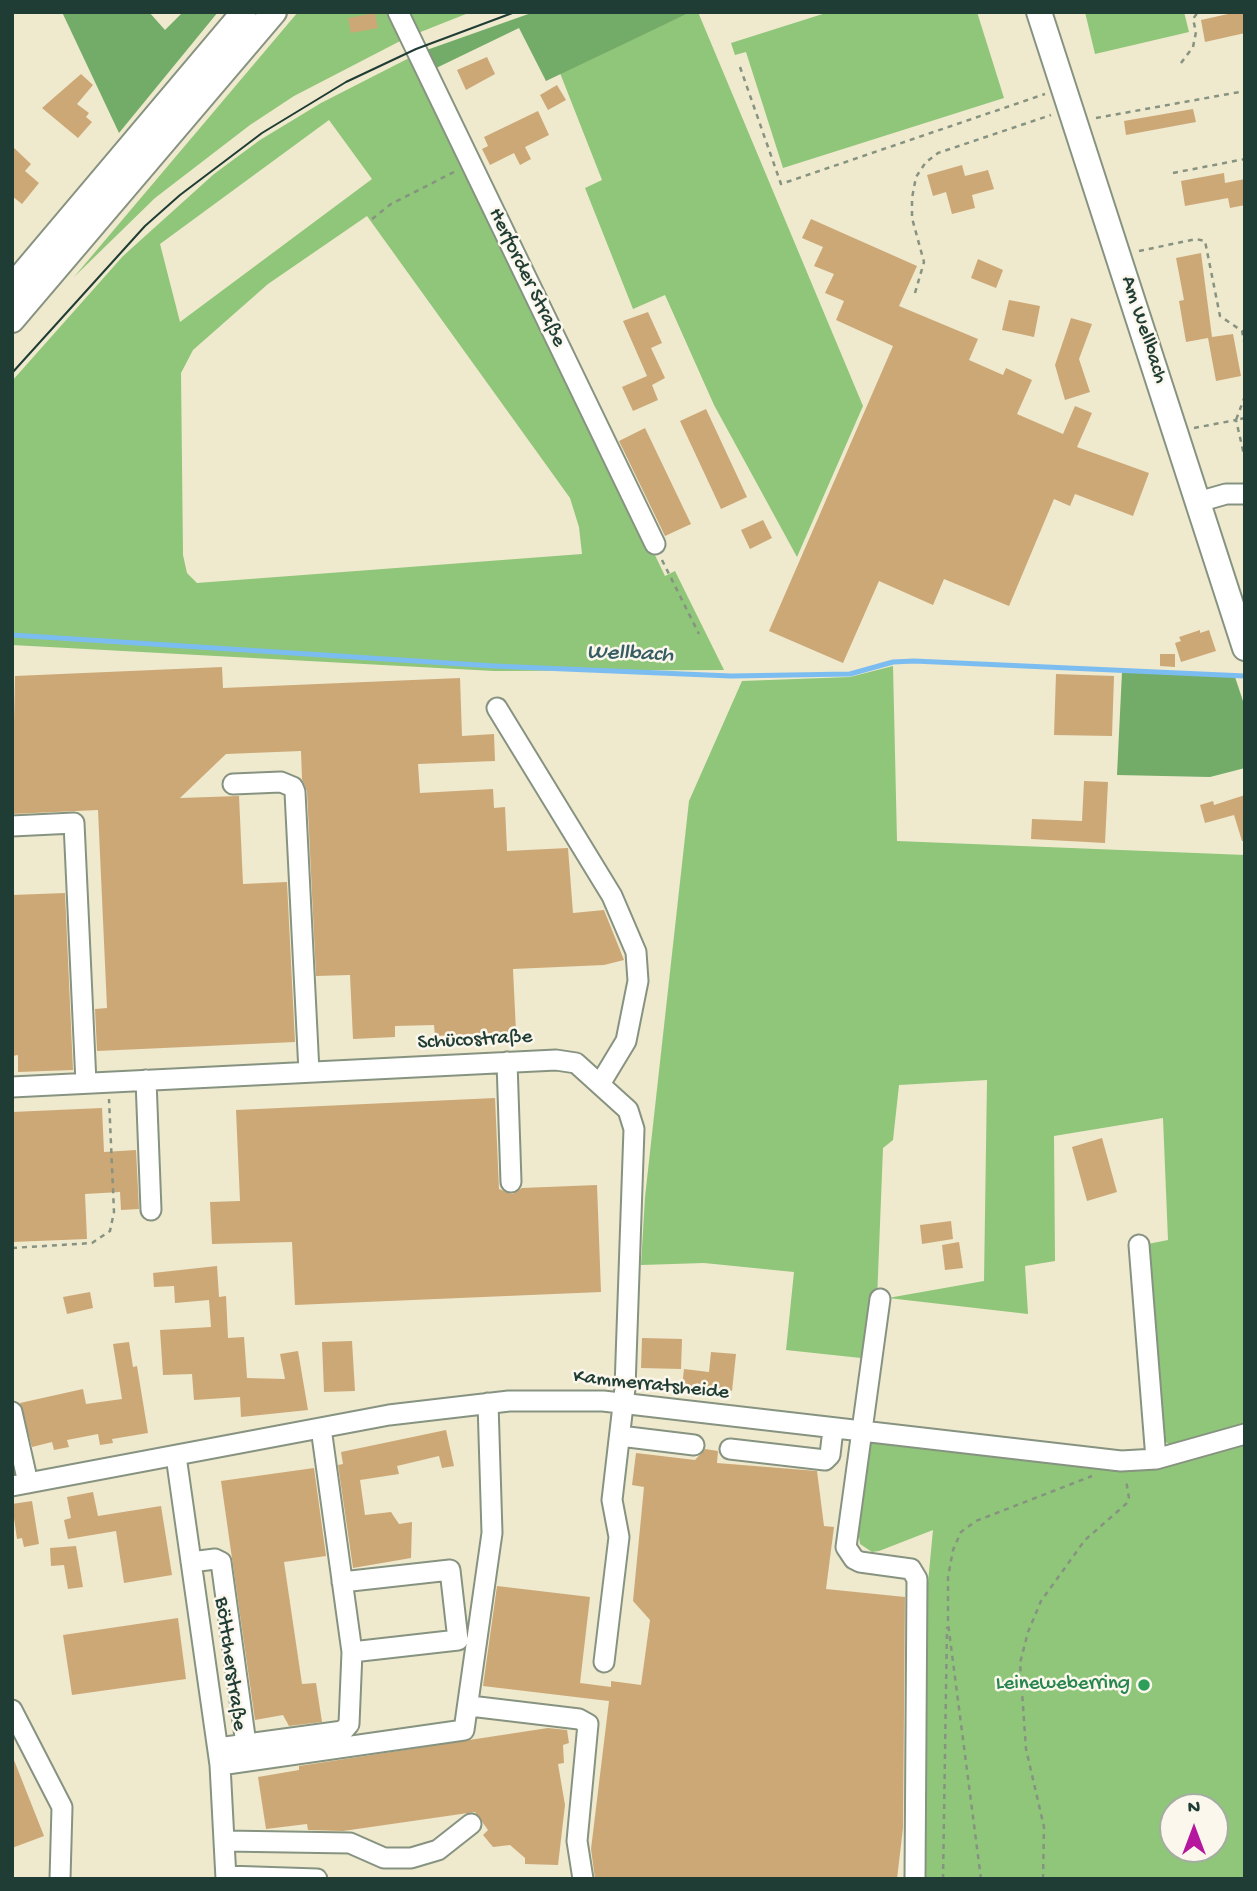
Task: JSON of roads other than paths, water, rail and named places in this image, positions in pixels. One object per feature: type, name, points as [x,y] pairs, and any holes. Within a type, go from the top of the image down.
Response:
[{"type":"main road","points":[[12,287],[244,12]]},
{"type":"main road","points":[[12,320],[274,12]]},
{"type":"main road","name":"Am Wellbach","points":[[1039,12],[1245,648]]},
{"type":"street","name":"Herforder Straße","points":[[398,12],[655,544]]},
{"type":"street","points":[[1198,502],[1226,494],[1245,494]]},
{"type":"street","points":[[497,708],[612,896],[636,952],[638,981],[626,1041],[600,1084]]},
{"type":"street","points":[[233,784],[281,782],[293,787],[295,792],[309,1072]]},
{"type":"street","points":[[12,826],[75,823],[86,1083]]},
{"type":"street","name":"Schücostraße","points":[[12,1087],[566,1060],[576,1063],[600,1084],[633,1119],[623,1404],[612,1500],[618,1546],[604,1662]]},
{"type":"street","points":[[507,1062],[511,1182]]},
{"type":"street","points":[[146,1080],[151,1210]]},
{"type":"street","points":[[1139,1245],[1156,1459]]},
{"type":"street","points":[[880,1299],[846,1547],[854,1559],[860,1562],[905,1567],[911,1569],[917,1579],[915,1879]]},
{"type":"street","name":"Kammerratsheide","points":[[20,1485],[420,1410],[488,1403],[574,1399],[1121,1461],[1156,1459],[1245,1434]]},
{"type":"street","points":[[219,1756],[460,1732],[466,1727],[493,1519],[488,1403]]},
{"type":"street","points":[[12,1412],[20,1485]]},
{"type":"street","points":[[219,1756],[246,1744],[343,1731],[349,1724],[352,1651],[321,1428]]},
{"type":"street","points":[[730,1449],[825,1460],[830,1455],[833,1429]]},
{"type":"street","points":[[620,1436],[694,1445]]},
{"type":"street","name":"Böttcherstraße","points":[[176,1456],[219,1756],[226,1877]]},
{"type":"street","points":[[191,1562],[215,1559],[221,1562],[246,1744]]},
{"type":"street","points":[[342,1582],[450,1570],[458,1640],[352,1651]]},
{"type":"street","points":[[470,1706],[579,1719],[588,1724],[577,1841],[583,1879]]},
{"type":"street","points":[[12,1710],[62,1807],[60,1879]]},
{"type":"street","points":[[225,1842],[350,1843],[384,1858],[411,1858],[438,1850],[471,1824]]},
{"type":"street","points":[[226,1877],[317,1879]]},
{"type":"waterway","name":"Wellbach","points":[[12,635],[494,666],[731,676],[850,674],[893,662],[914,661],[1245,676]]},
{"type":"tram line","points":[[12,373],[145,226],[180,195],[262,133],[346,82],[416,49],[515,12]]},
{"type":"place","name":"Leineweberring","points":[[1144,1685]]}]
